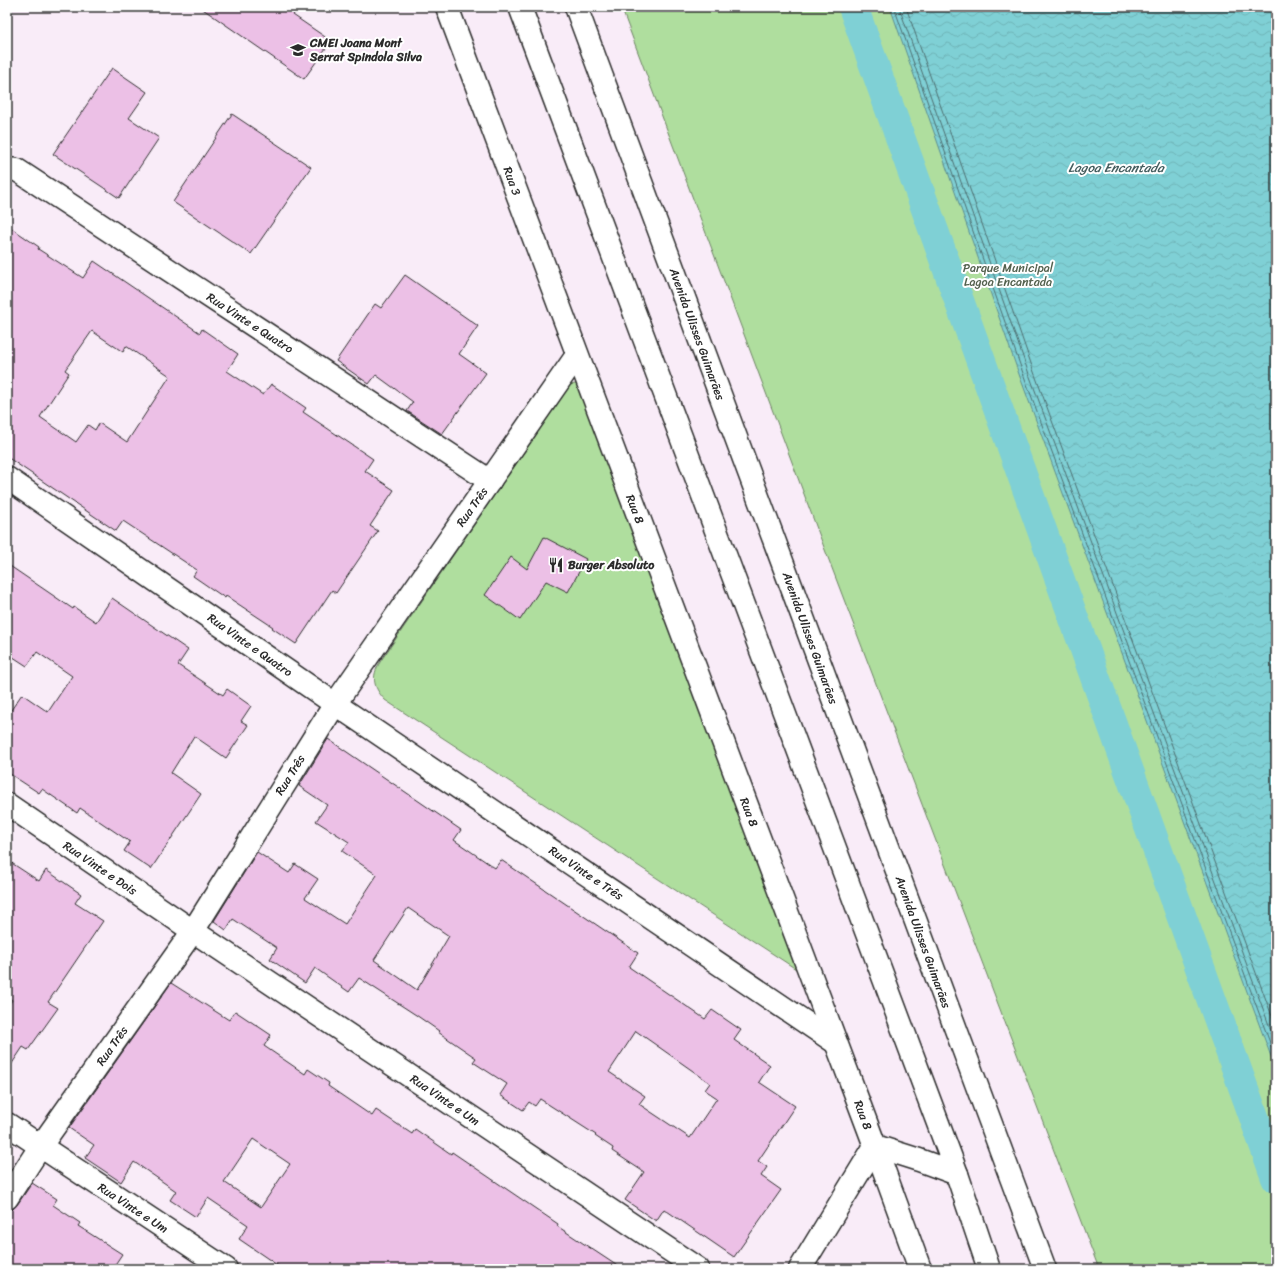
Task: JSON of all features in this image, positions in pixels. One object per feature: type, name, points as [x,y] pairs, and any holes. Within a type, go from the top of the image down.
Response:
[{"type":"main road","name":"Rua 3","points":[[446,7],[577,355]]},
{"type":"main road","points":[[520,7],[957,1174],[988,1269]]},
{"type":"main road","name":"Avenida Ulisses Guimarães","points":[[576,7],[1045,1269]]},
{"type":"main road","name":"Rua Vinte e Quatro","points":[[7,169],[17,170],[490,481]]},
{"type":"main road","name":"Rua Três","points":[[7,1198],[40,1147],[193,931],[335,704],[577,355]]},
{"type":"main road","name":"Rua 8","points":[[577,355],[920,1269]]},
{"type":"main road","name":"Rua Vinte e Quatro","points":[[7,478],[335,704]]},
{"type":"main road","name":"Rua Vinte e Três","points":[[335,704],[836,1043]]},
{"type":"main road","name":"Rua Vinte e Dois","points":[[7,804],[193,931]]},
{"type":"main road","name":"Rua Vinte e Um","points":[[193,931],[698,1269]]},
{"type":"main road","points":[[7,1124],[40,1147]]},
{"type":"main road","points":[[800,1269],[875,1146],[957,1174]]},
{"type":"main road","name":"Rua Vinte e Um","points":[[40,1147],[226,1269]]},
{"type":"green space","name":"Parque Municipal Lagoa Encantada","points":[[621,7],[1276,7],[1276,1269],[1099,1269],[819,534]]},
{"type":"green space","points":[[570,385],[580,385],[799,971],[385,700],[375,685],[374,680],[378,665]]},
{"type":"water","name":"Lagoa Encantada","points":[[890,7],[1276,7],[1276,1070],[1020,377]]},
{"type":"building","points":[[200,7],[299,7],[293,15],[331,41],[304,79]]},
{"type":"building","points":[[112,68],[147,92],[129,118],[159,138],[119,198],[53,154]]},
{"type":"building","points":[[232,114],[311,167],[251,254],[173,202]]},
{"type":"building","points":[[7,225],[39,247],[38,249],[83,278],[94,261],[200,333],[202,329],[238,354],[227,371],[263,395],[271,384],[306,408],[303,412],[373,459],[365,471],[394,490],[370,526],[378,531],[336,593],[332,590],[296,644],[272,628],[273,627],[226,596],[225,598],[193,576],[197,570],[123,521],[116,531],[7,457]],"holes":[[[92,331],[123,352],[126,346],[170,376],[127,442],[99,423],[95,430],[88,425],[76,442],[40,417],[69,373],[65,370]]]},
{"type":"building","points":[[405,275],[478,326],[459,354],[486,373],[442,434],[407,411],[413,402],[376,375],[369,384],[336,361],[375,304],[381,308]]},
{"type":"building","points":[[544,537],[586,559],[568,592],[546,581],[520,620],[485,595],[511,557],[527,569]]},
{"type":"building","points":[[7,564],[73,609],[74,607],[96,622],[112,598],[188,650],[178,665],[223,695],[227,689],[251,706],[241,721],[248,725],[226,758],[194,736],[171,773],[201,794],[151,869],[124,851],[130,842],[80,808],[77,813],[42,789],[39,793],[7,772],[7,716],[22,694],[48,712],[72,676],[37,652],[27,666],[7,653]]},
{"type":"building","points":[[328,739],[461,830],[454,840],[495,868],[501,860],[638,953],[629,967],[705,1019],[712,1010],[741,1030],[734,1040],[770,1065],[759,1082],[795,1106],[758,1161],[767,1167],[761,1176],[781,1190],[734,1257],[664,1209],[656,1221],[625,1200],[644,1172],[612,1151],[613,1148],[595,1136],[596,1135],[540,1099],[535,1106],[529,1102],[523,1110],[500,1095],[507,1084],[473,1062],[476,1058],[416,1015],[359,978],[349,992],[315,968],[305,983],[270,959],[277,948],[233,919],[226,930],[214,921],[257,852],[289,873],[295,864],[318,879],[305,898],[345,924],[377,875],[342,851],[349,842],[316,821],[327,805],[299,786]],"holes":[[[408,908],[449,936],[417,990],[374,960]],[[636,1031],[710,1083],[705,1090],[717,1098],[690,1138],[639,1104],[645,1096],[609,1072]]]},
{"type":"building","points":[[7,860],[39,881],[46,870],[81,894],[75,903],[103,921],[48,1002],[58,1008],[28,1050],[23,1047],[7,1071],[7,1008],[12,1000],[7,996]]},
{"type":"building","points":[[171,983],[229,1020],[235,1011],[271,1035],[264,1046],[305,1074],[308,1069],[329,1083],[328,1086],[372,1116],[376,1110],[412,1134],[415,1129],[451,1154],[452,1152],[558,1224],[557,1226],[622,1269],[283,1269],[239,1239],[248,1225],[208,1198],[196,1217],[170,1200],[176,1191],[134,1162],[121,1182],[85,1158],[94,1145],[69,1128]],"holes":[[[253,1139],[290,1164],[261,1207],[224,1182]]]},
{"type":"building","points":[[32,1183],[57,1199],[53,1205],[80,1223],[78,1226],[122,1254],[112,1269],[7,1269],[7,1210],[13,1209],[17,1205]]},
{"type":"waterway","points":[[853,7],[1276,1178]]},
{"type":"place","name":"CMEI Joana Mont Serrat Spindola Silva","points":[[298,50]]},
{"type":"place","name":"Burger Absoluto","points":[[556,565]]}]
